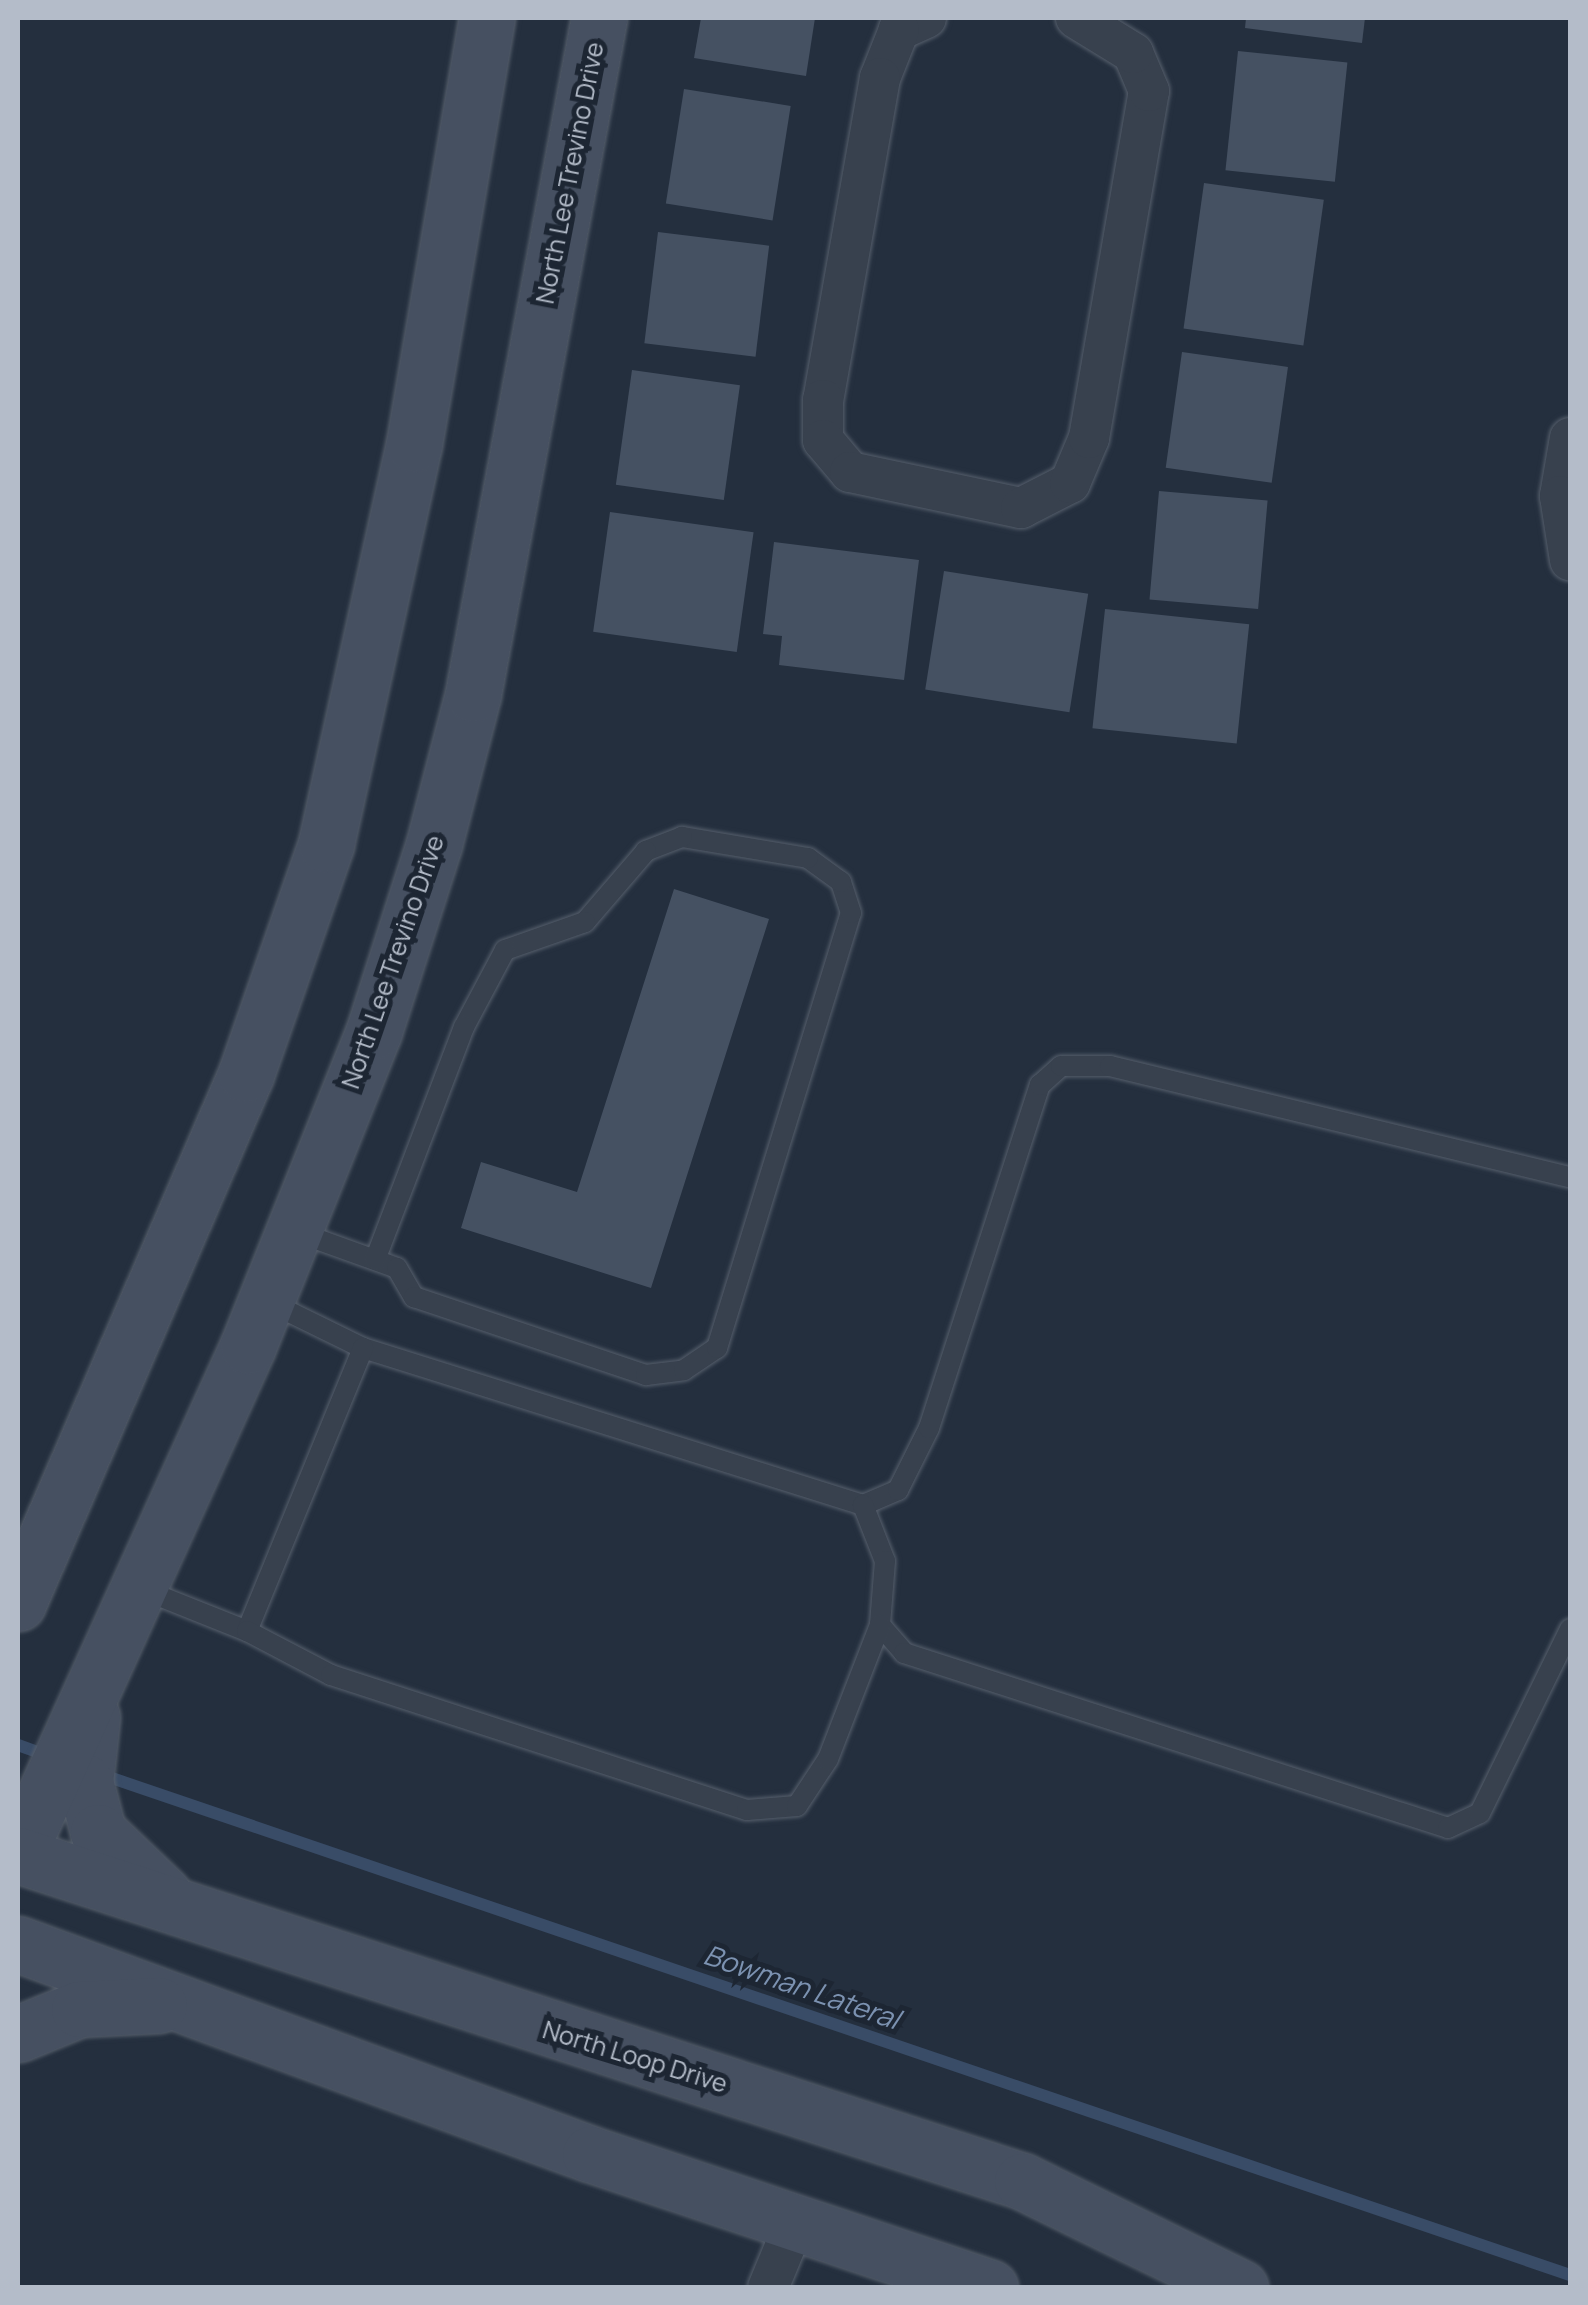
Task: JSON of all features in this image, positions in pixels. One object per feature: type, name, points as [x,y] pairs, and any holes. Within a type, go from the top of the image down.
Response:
[{"type":"main road","points":[[18,1603],[246,1074],[326,844],[414,444],[488,18]]},
{"type":"main road","name":"North Lee Trevino Drive","points":[[18,1854],[266,1301],[374,1031],[473,694],[598,18]]},
{"type":"main road","points":[[94,1680],[84,1782],[98,1832],[174,1904]]},
{"type":"main road","name":"North Loop Drive","points":[[18,1854],[1022,2181],[1240,2288]]},
{"type":"main road","points":[[18,1944],[590,2154],[990,2288]]},
{"type":"main road","points":[[18,2034],[79,2009],[184,2004]]},
{"type":"street","points":[[926,18],[899,30],[880,78],[823,400],[823,440],[850,472],[1021,508],[1070,483],[1089,438],[1149,91],[1133,53],[1076,18]]},
{"type":"street","points":[[1570,438],[1560,496],[1570,560]]},
{"type":"street","points":[[768,2288],[796,2220]]},
{"type":"lane","points":[[294,1231],[397,1268],[414,1297],[646,1375],[684,1370],[717,1348],[851,914],[841,882],[808,858],[682,837],[646,851],[585,922],[504,950],[464,1027],[375,1260]]},
{"type":"lane","points":[[266,1301],[363,1348],[863,1505],[898,1490],[929,1428],[1040,1085],[1061,1066],[1110,1066],[1570,1177]]},
{"type":"lane","points":[[247,1631],[363,1348]]},
{"type":"lane","points":[[137,1588],[247,1631],[331,1675],[747,1810],[798,1806],[828,1759],[880,1624],[884,1561],[863,1505]]},
{"type":"lane","points":[[880,1624],[904,1652],[1448,1828],[1480,1812],[1570,1629]]},
{"type":"building","points":[[701,18],[815,18],[806,76],[694,58]]},
{"type":"building","points":[[1246,18],[1365,18],[1362,43],[1245,28]]},
{"type":"building","points":[[1238,51],[1347,62],[1335,182],[1225,170]]},
{"type":"building","points":[[684,89],[791,106],[773,220],[666,204]]},
{"type":"building","points":[[1204,183],[1324,200],[1303,345],[1184,329]]},
{"type":"building","points":[[658,232],[769,246],[756,357],[644,343]]},
{"type":"building","points":[[1182,352],[1288,367],[1272,483],[1166,468]]},
{"type":"building","points":[[632,370],[740,385],[724,500],[616,485]]},
{"type":"building","points":[[1159,491],[1268,500],[1258,609],[1150,600]]},
{"type":"building","points":[[610,512],[754,532],[737,652],[593,632]]},
{"type":"building","points":[[774,542],[919,560],[904,680],[779,665],[782,636],[763,634]]},
{"type":"building","points":[[944,571],[1088,594],[1069,712],[925,690]]},
{"type":"building","points":[[1105,609],[1249,624],[1237,743],[1092,728]]},
{"type":"building","points":[[674,889],[769,919],[651,1288],[461,1228],[481,1162],[577,1192]]},
{"type":"waterway","name":"Bowman Lateral","points":[[18,1745],[48,1756]]},
{"type":"waterway","name":"Bowman Lateral","points":[[100,1774],[1570,2275]]}]
